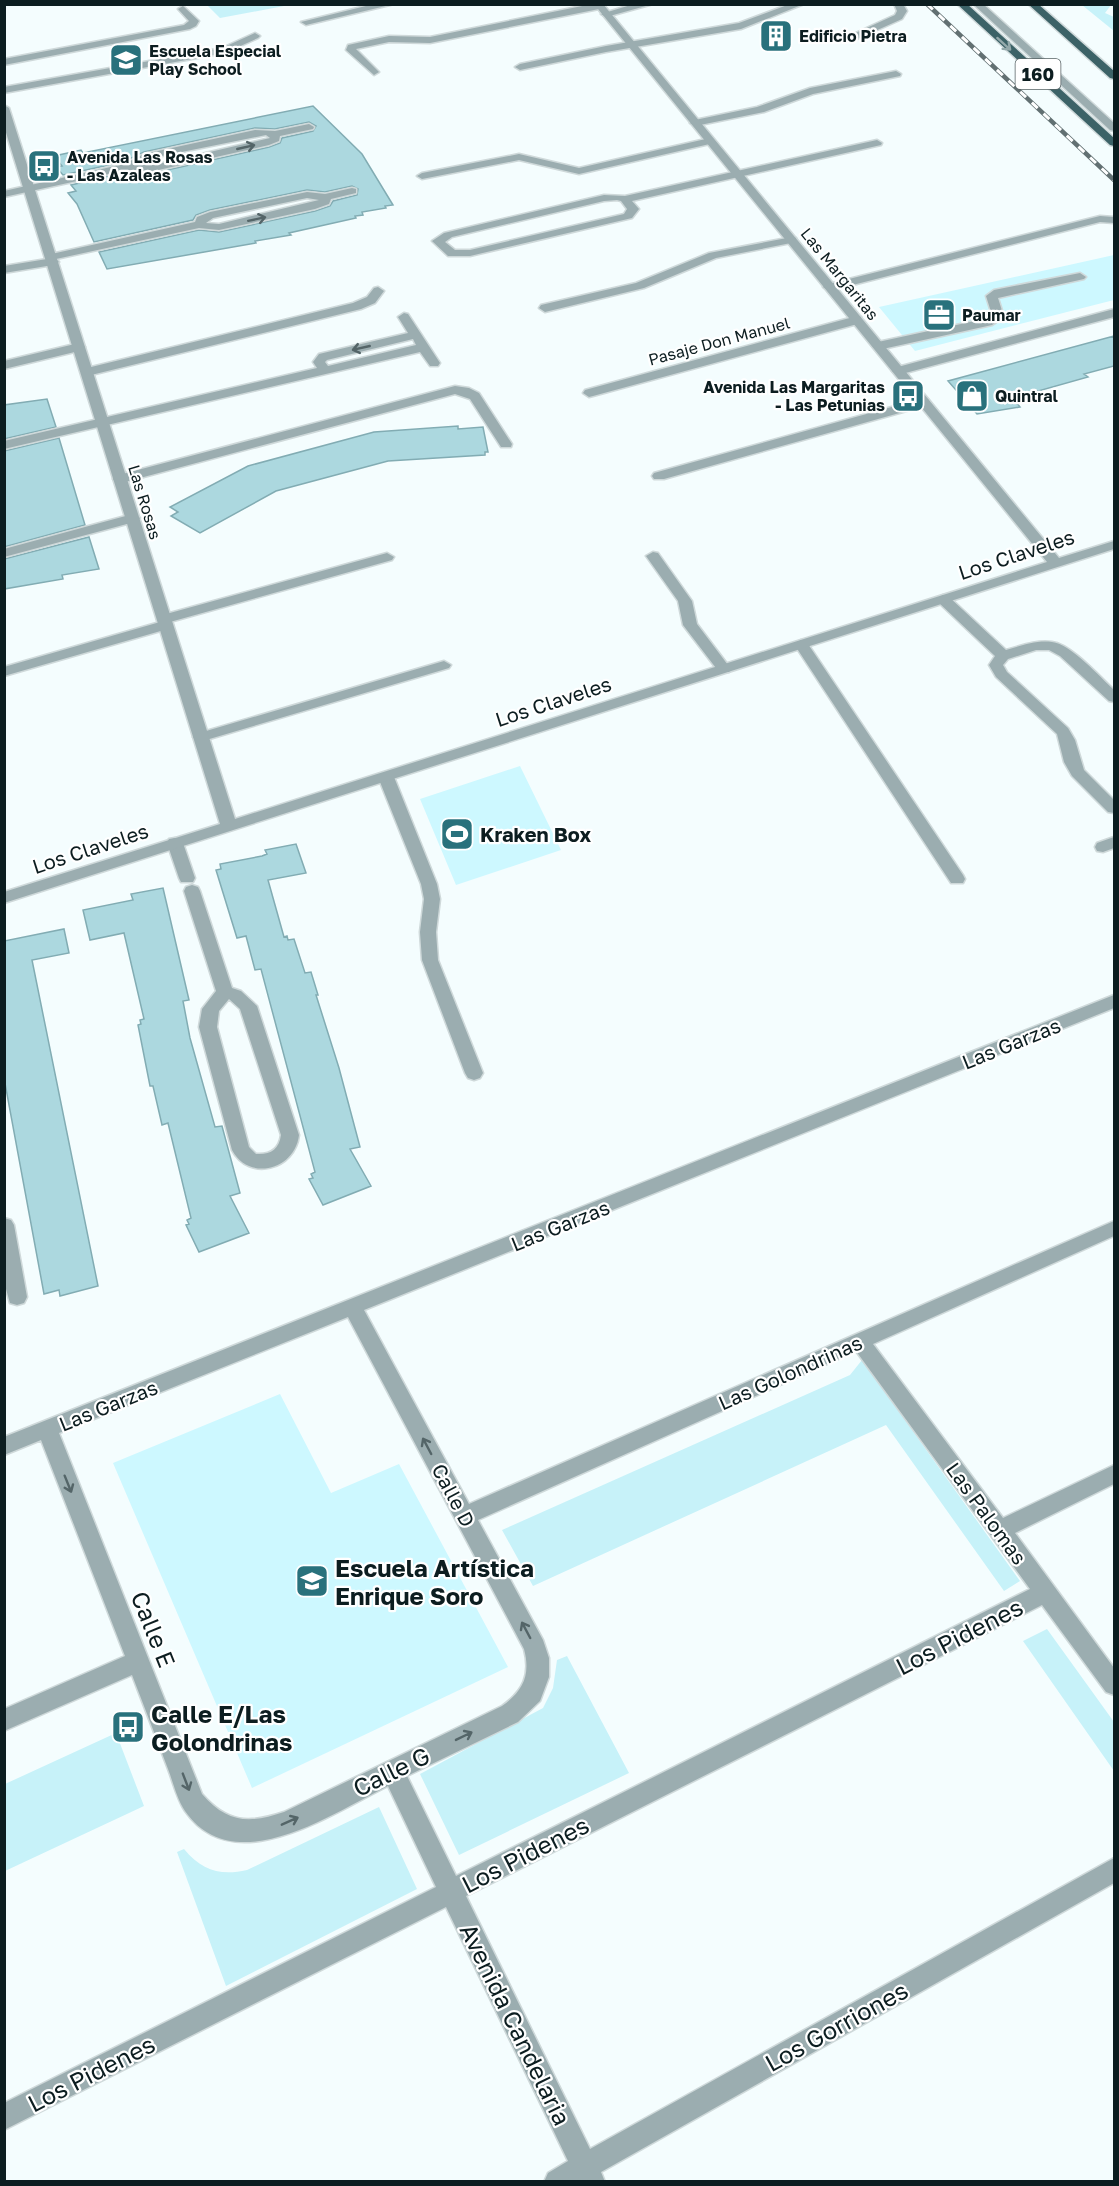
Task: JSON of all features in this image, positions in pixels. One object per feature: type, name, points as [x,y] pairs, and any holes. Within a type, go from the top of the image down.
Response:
[{"type":"highway","name":"160","points":[[961,4],[1114,143]]},
{"type":"highway","name":"160","points":[[1032,4],[1114,76]]},
{"type":"street","points":[[306,22],[390,4]]},
{"type":"street","points":[[374,72],[351,50],[351,47],[394,38],[430,40],[601,8],[649,4]]},
{"type":"street","points":[[520,67],[748,24],[800,4]]},
{"type":"street","points":[[852,38],[899,17],[902,11],[898,4]]},
{"type":"street","points":[[976,4],[1114,128]]},
{"type":"street","points":[[986,4],[1114,118]]},
{"type":"street","name":"Las Margaritas","points":[[601,8],[1056,564]]},
{"type":"street","points":[[4,62],[187,27],[194,21],[183,9]]},
{"type":"street","points":[[4,90],[225,50],[255,36]]},
{"type":"street","points":[[695,123],[760,110],[810,91],[896,74]]},
{"type":"street","name":"Las Rosas","points":[[4,108],[8,128],[30,188],[229,826]]},
{"type":"street","points":[[4,194],[127,167],[154,168],[273,141],[275,134],[309,127]]},
{"type":"street","points":[[422,176],[519,157],[536,159],[558,169],[579,171],[710,141]]},
{"type":"street","points":[[625,200],[633,209],[628,216],[470,253],[452,254],[438,242],[448,235],[604,198],[617,197],[625,200],[877,143]]},
{"type":"street","points":[[4,270],[200,224],[213,228],[315,206],[325,202],[325,197],[351,191]]},
{"type":"street","points":[[830,287],[1103,219],[1114,220]]},
{"type":"street","points":[[545,308],[646,284],[713,255],[792,240]]},
{"type":"street","points":[[878,346],[988,322],[998,317],[998,311],[992,302],[992,296],[998,293],[1080,277]]},
{"type":"street","points":[[87,372],[357,306],[370,300],[378,291]]},
{"type":"street","points":[[898,371],[1114,313]]},
{"type":"street","points":[[404,317],[434,363]]},
{"type":"street","name":"Pasaje Don Manuel","points":[[589,393],[857,320]]},
{"type":"street","points":[[325,371],[319,362],[323,357],[416,335]]},
{"type":"street","points":[[4,365],[79,347]]},
{"type":"street","points":[[4,445],[424,347]]},
{"type":"street","points":[[120,479],[455,390],[465,390],[475,396],[506,444]]},
{"type":"street","points":[[659,477],[924,402]]},
{"type":"street","points":[[4,553],[133,518]]},
{"type":"street","name":"Los Claveles","points":[[4,898],[1114,545]]},
{"type":"street","points":[[653,556],[685,601],[690,625],[724,669]]},
{"type":"street","points":[[4,672],[387,557]]},
{"type":"street","points":[[943,599],[1004,656]]},
{"type":"street","points":[[801,644],[957,879]]},
{"type":"street","points":[[1114,698],[1059,649],[1041,645],[1004,656],[997,662],[997,670],[1063,731],[1070,743],[1071,760],[1077,772],[1114,808]]},
{"type":"street","points":[[201,737],[444,665]]},
{"type":"street","points":[[386,777],[429,884],[432,899],[428,933],[430,960],[474,1073]]},
{"type":"street","points":[[176,843],[225,992]]},
{"type":"street","points":[[225,992],[235,995],[248,1006],[290,1135],[287,1149],[276,1159],[269,1161],[250,1160],[241,1150],[208,1027],[211,1009],[225,992]]},
{"type":"street","name":"Las Garzas","points":[[4,1446],[1114,1001]]},
{"type":"street","points":[[4,1225],[17,1297]]},
{"type":"street","name":"Las Golondrinas","points":[[465,1516],[1114,1228]]},
{"type":"street","name":"Calle D","points":[[353,1308],[535,1647],[540,1660],[537,1686]]},
{"type":"street","name":"Las Palomas","points":[[860,1341],[1114,1685]]},
{"type":"street","name":"Calle E","points":[[47,1429],[194,1802],[204,1815],[217,1825],[233,1831]]},
{"type":"street","points":[[1000,1530],[1114,1474]]},
{"type":"street","name":"Los Pidenes","points":[[4,2117],[1046,1592]]},
{"type":"street","points":[[4,1720],[138,1661]]},
{"type":"street","name":"Calle G","points":[[233,1831],[252,1832],[271,1829],[510,1714],[521,1707],[537,1686]]},
{"type":"street","name":"Avenida Candelaria","points":[[392,1770],[588,2174]]},
{"type":"street","name":"Los Gorriones","points":[[557,2181],[588,2174],[1114,1870]]},
{"type":"shaded area","points":[[282,4],[284,6],[220,18],[207,5]]},
{"type":"shaded area","points":[[1082,5],[1111,5],[1105,13],[1114,17],[1114,31]]},
{"type":"shaded area","points":[[1114,255],[1114,300],[915,351],[879,307]]},
{"type":"shaded area","points":[[520,766],[561,850],[456,885],[420,799]]},
{"type":"shaded area","points":[[862,1360],[1020,1581],[1004,1591],[886,1425],[533,1586],[502,1530],[850,1375]]},
{"type":"shaded area","name":"Escuela Artística Enrique Soro","points":[[280,1394],[331,1493],[399,1464],[508,1667],[252,1788],[113,1463]]},
{"type":"shaded area","points":[[1047,1629],[1114,1722],[1114,1771],[1023,1641]]},
{"type":"shaded area","points":[[567,1656],[629,1773],[459,1855],[420,1774],[543,1708],[553,1688],[557,1660]]},
{"type":"shaded area","points":[[116,1733],[144,1806],[5,1871],[5,1784]]},
{"type":"shaded area","points":[[379,1807],[417,1889],[226,1986],[177,1852],[184,1849],[198,1862],[212,1870],[238,1872],[247,1870]]},
{"type":"building","points":[[313,106],[362,154],[393,205],[362,212],[363,215],[355,216],[356,218],[289,233],[291,235],[255,241],[256,243],[107,269],[99,252],[199,230],[219,232],[315,211],[330,206],[333,201],[357,195],[358,189],[352,186],[325,192],[307,190],[210,210],[196,215],[193,220],[94,242],[77,204],[68,193],[76,191],[71,185],[127,172],[154,173],[269,147],[280,143],[282,138],[313,131],[316,126],[309,122],[275,129],[255,128],[144,152],[123,162],[63,175],[56,167],[62,166],[54,156],[81,150],[83,153]]},
{"type":"building","points":[[1114,336],[1114,366],[1084,374],[1088,377],[1013,398],[1020,407],[977,414],[948,381]]},
{"type":"building","points":[[47,399],[56,427],[4,439],[4,405]]},
{"type":"building","points":[[458,426],[458,429],[483,427],[488,452],[485,452],[485,455],[388,461],[276,491],[200,533],[171,516],[178,512],[170,507],[248,466],[374,432]]},
{"type":"building","points":[[59,438],[85,525],[4,547],[4,451]]},
{"type":"building","points":[[89,537],[99,569],[62,575],[63,579],[4,589],[4,559]]},
{"type":"building","points":[[296,844],[306,873],[268,880],[284,937],[287,936],[288,940],[294,939],[305,973],[311,972],[360,1147],[350,1149],[371,1186],[323,1205],[309,1179],[313,1178],[311,1174],[315,1172],[261,969],[255,970],[246,936],[237,938],[216,870],[221,869],[220,864],[262,856],[267,854],[265,850]]},
{"type":"building","points":[[163,888],[189,1000],[183,1001],[190,1038],[215,1127],[222,1126],[240,1193],[230,1196],[249,1233],[199,1252],[186,1225],[189,1224],[187,1220],[191,1218],[168,1123],[162,1125],[153,1086],[150,1086],[138,1025],[141,1024],[140,1020],[144,1019],[124,933],[90,940],[83,910],[133,900],[131,894]]},
{"type":"building","points":[[64,929],[69,953],[32,960],[98,1286],[60,1296],[59,1290],[44,1294],[4,1078],[4,941]]},
{"type":"railway","points":[[927,4],[1114,180]]},
{"type":"place","name":"Edificio Pietra","points":[[776,36]]},
{"type":"place","name":"Escuela Especial Play School","points":[[126,60]]},
{"type":"place","name":"Avenida Las Rosas - Las Azaleas","points":[[44,166]]},
{"type":"place","name":"Paumar","points":[[939,315]]},
{"type":"place","name":"Avenida Las Margaritas - Las Petunias","points":[[908,396]]},
{"type":"place","name":"Quintral","points":[[972,396]]},
{"type":"place","name":"Kraken Box","points":[[457,834]]},
{"type":"place","name":"Escuela Artística Enrique Soro","points":[[312,1581]]},
{"type":"place","name":"Calle E/Las Golondrinas","points":[[128,1727]]}]
